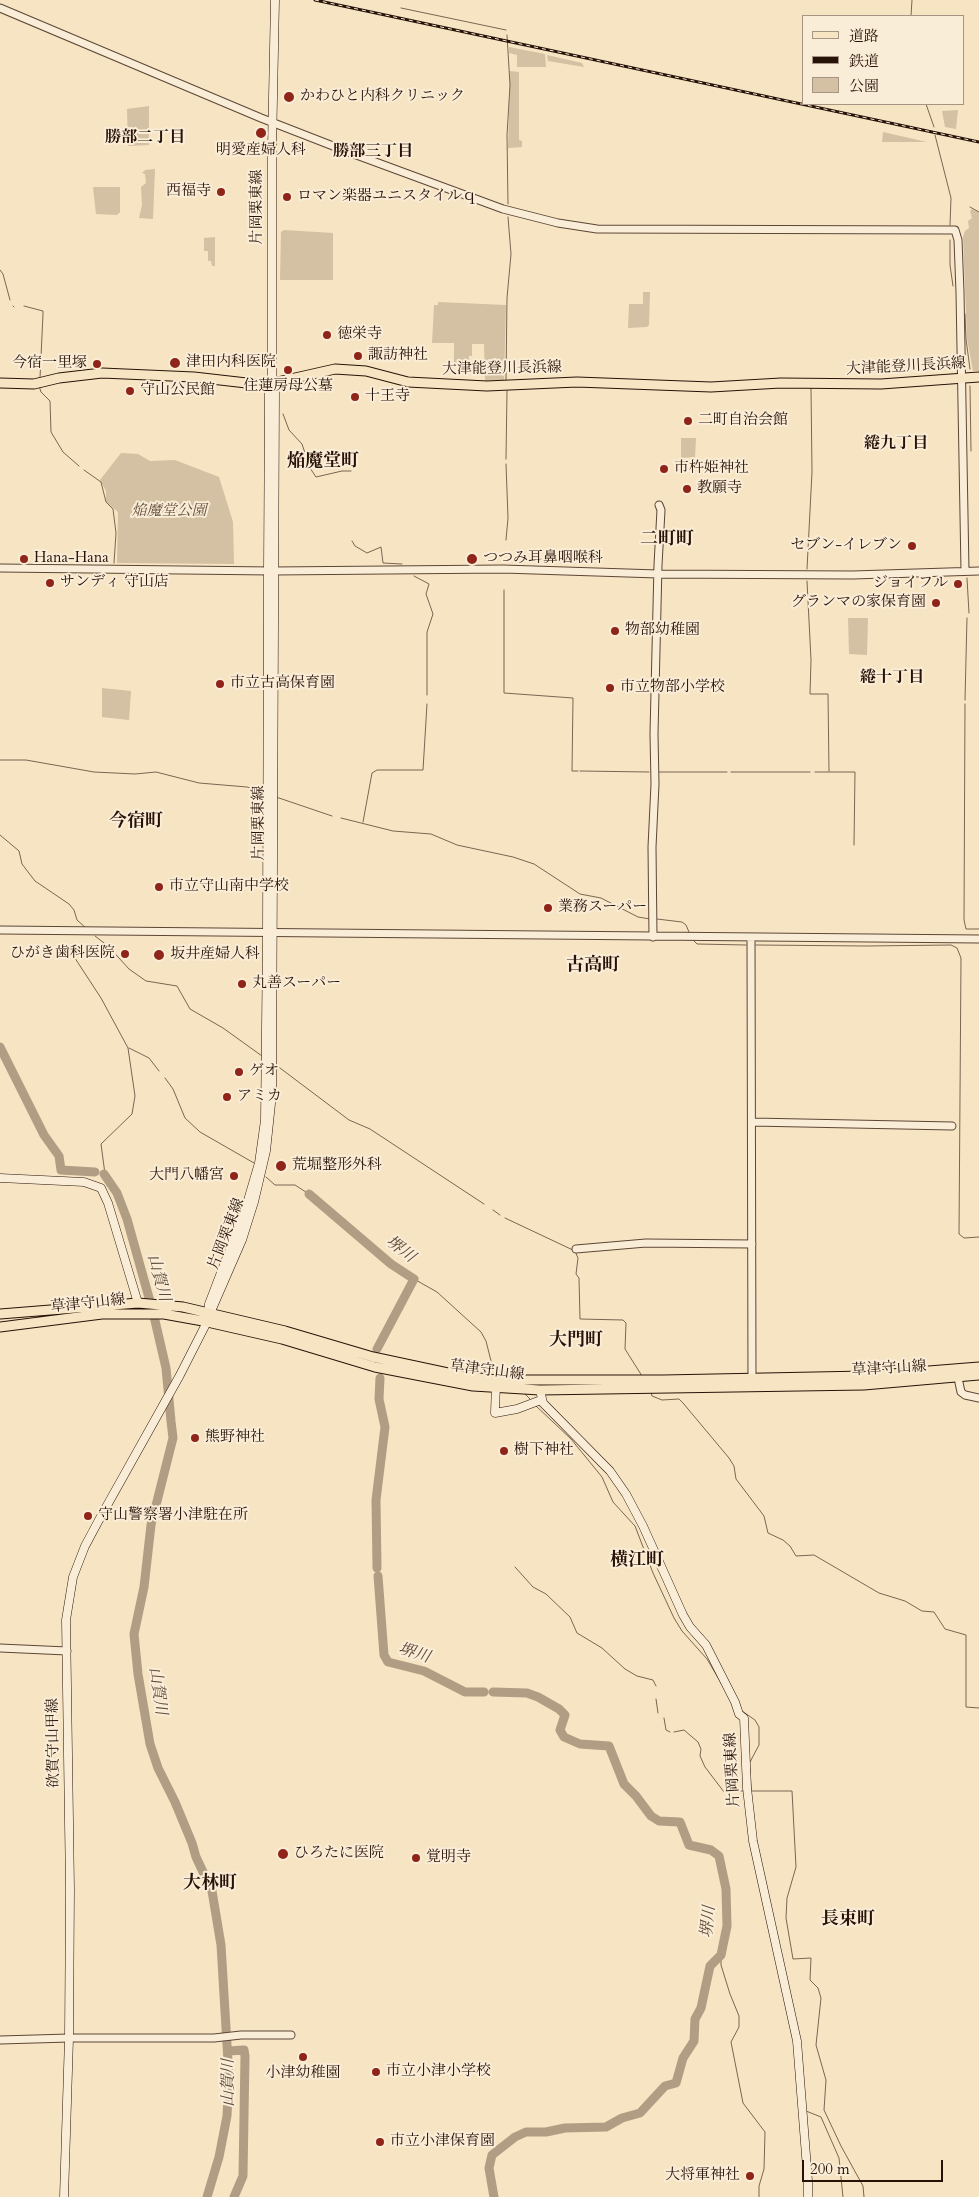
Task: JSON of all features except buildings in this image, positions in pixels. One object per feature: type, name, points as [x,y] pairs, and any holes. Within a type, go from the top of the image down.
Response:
[{"type":"main road","name":"片岡栗東線","points":[[207,1322],[209,1312],[242,1240],[254,1202],[266,1151],[272,1094],[270,571],[275,390],[272,384],[272,156],[276,50],[275,0]]},
{"type":"main road","name":"大津能登川長浜線","points":[[0,383],[34,384],[69,376],[109,373],[153,374],[246,384],[272,384],[315,372],[335,369],[366,371],[408,382],[487,386],[578,382],[711,388],[781,383],[880,384],[979,377]]},
{"type":"main road","points":[[0,1178],[84,1182],[101,1188],[108,1204],[138,1303]]},
{"type":"main road","name":"草津守山線","points":[[0,1314],[138,1303],[183,1307],[209,1312],[373,1357],[496,1384],[540,1390],[866,1376],[979,1375]]},
{"type":"main road","name":"草津守山線","points":[[0,1327],[127,1313],[164,1314],[282,1339],[375,1367],[473,1386],[496,1384],[752,1382]]},
{"type":"main road","name":"欲賀守山甲線","points":[[64,2197],[69,2038],[70,1890],[66,1620],[72,1584],[85,1546],[180,1375],[207,1322]]},
{"type":"main road","name":"草津守山線","points":[[957,1374],[979,1367]]},
{"type":"main road","points":[[496,1384],[495,1413],[517,1409],[541,1400],[540,1390]]},
{"type":"main road","name":"片岡栗東線","points":[[541,1400],[610,1471],[626,1494],[643,1526],[683,1615],[690,1627],[706,1645],[735,1702],[738,1714],[744,1718],[747,1788],[754,1841],[797,2040],[808,2197]]},
{"type":"street","points":[[0,8],[351,154],[503,208],[581,228],[955,230],[959,275],[965,571]]},
{"type":"street","points":[[653,937],[654,734],[661,523],[659,504]]},
{"type":"street","points":[[0,568],[270,571],[503,569],[658,574],[852,576],[979,571]]},
{"type":"street","points":[[0,930],[270,934],[979,939]]},
{"type":"street","points":[[751,938],[752,1382]]},
{"type":"street","points":[[752,1122],[952,1126]]},
{"type":"street","points":[[576,1248],[646,1244],[752,1244]]},
{"type":"street","points":[[957,1374],[961,1392],[965,1395],[979,1398]]},
{"type":"street","points":[[0,1648],[67,1650]]},
{"type":"street","points":[[0,2040],[291,2035]]},
{"type":"green space","points":[[509,47],[545,54],[546,67],[517,67],[517,55],[509,53]]},
{"type":"green space","points":[[547,55],[582,63],[584,67],[548,61]]},
{"type":"green space","points":[[510,71],[519,72],[519,140],[522,141],[522,147],[508,148]]},
{"type":"green space","points":[[149,106],[149,145],[128,146],[127,109]]},
{"type":"green space","points":[[958,110],[956,129],[945,127],[942,111]]},
{"type":"green space","points":[[883,132],[918,140],[927,142],[882,142]]},
{"type":"green space","points":[[155,169],[153,219],[139,218],[142,205],[141,187],[146,183],[145,174],[142,173],[145,170]]},
{"type":"green space","points":[[93,187],[120,187],[120,212],[117,215],[96,214]]},
{"type":"green space","points":[[972,209],[979,212],[979,371],[973,371],[967,338],[963,237],[965,231],[969,228],[968,221],[972,218],[970,211]]},
{"type":"green space","points":[[284,230],[333,233],[333,280],[280,280],[281,232]]},
{"type":"green space","points":[[215,237],[215,266],[212,266],[211,261],[208,261],[208,251],[204,251],[204,238]]},
{"type":"green space","points":[[643,292],[650,292],[649,325],[647,327],[628,328],[629,304],[643,304]]},
{"type":"green space","points":[[438,302],[506,305],[504,382],[485,381],[484,344],[472,344],[472,356],[469,356],[469,365],[454,365],[454,343],[432,343],[434,305],[438,305]]},
{"type":"green space","points":[[681,438],[696,438],[695,457],[681,458]]},
{"type":"green space","name":"焔魔堂公園","points":[[121,453],[138,454],[150,461],[175,460],[219,477],[233,522],[234,564],[117,563],[118,512],[106,502],[106,491],[100,480]]},
{"type":"green space","points":[[848,618],[868,618],[867,655],[849,654]]},
{"type":"green space","points":[[102,688],[131,691],[129,720],[102,717]]},
{"type":"waterway","points":[[911,15],[912,0]]},
{"type":"waterway","points":[[401,8],[506,30]]},
{"type":"waterway","points":[[507,35],[510,85],[507,135],[508,204]]},
{"type":"waterway","points":[[926,105],[934,127]]},
{"type":"waterway","points":[[935,135],[951,198],[950,225]]},
{"type":"waterway","points":[[970,207],[979,212]]},
{"type":"waterway","points":[[506,380],[507,298],[511,254],[508,217]]},
{"type":"waterway","points":[[950,240],[950,265],[953,286]]},
{"type":"waterway","points":[[0,270],[3,274],[10,300]]},
{"type":"waterway","points":[[24,306],[43,311],[40,378]]},
{"type":"waterway","points":[[965,314],[970,369]]},
{"type":"waterway","points":[[39,386],[41,392],[50,401],[51,432],[63,452],[79,466]]},
{"type":"waterway","points":[[970,386],[971,451]]},
{"type":"waterway","points":[[807,569],[812,472],[811,388]]},
{"type":"waterway","points":[[506,459],[507,391]]},
{"type":"waterway","points":[[283,414],[289,430],[302,444],[310,468],[316,477],[342,471],[351,471]]},
{"type":"waterway","points":[[506,464],[508,518],[506,540]]},
{"type":"waterway","points":[[84,470],[101,482],[106,502],[113,509],[116,533],[114,563]]},
{"type":"waterway","points":[[352,541],[355,546],[367,553],[381,547],[383,563],[402,564]]},
{"type":"waterway","points":[[414,576],[429,584],[426,594],[433,614],[427,632],[427,695]]},
{"type":"waterway","points":[[967,578],[969,613]]},
{"type":"waterway","points":[[807,581],[811,660],[810,694],[828,694],[829,771]]},
{"type":"waterway","points":[[504,590],[504,693],[573,698],[572,771],[578,771]]},
{"type":"waterway","points":[[965,700],[967,618]]},
{"type":"waterway","points":[[363,822],[372,773],[377,770],[423,770],[427,704]]},
{"type":"waterway","points":[[965,704],[964,920],[966,929],[979,929]]},
{"type":"waterway","points":[[0,760],[26,760],[94,772],[135,774],[156,772],[199,783],[247,787],[263,792]]},
{"type":"waterway","points":[[580,771],[649,772]]},
{"type":"waterway","points":[[659,772],[727,772]]},
{"type":"waterway","points":[[731,772],[810,772]]},
{"type":"waterway","points":[[815,772],[855,772],[854,845]]},
{"type":"waterway","points":[[276,797],[332,816]]},
{"type":"waterway","points":[[341,818],[393,831],[431,834],[457,845],[513,857],[534,864],[580,894],[601,898],[638,917],[650,919]]},
{"type":"waterway","points":[[0,835],[19,851],[22,864],[35,881],[69,904],[74,910],[77,920],[86,928]]},
{"type":"waterway","points":[[657,919],[682,922],[686,925],[689,932]]},
{"type":"waterway","points":[[95,936],[108,946],[129,969],[146,981],[177,986],[190,1009],[223,1028],[262,1056]]},
{"type":"waterway","points":[[693,940],[697,944],[746,945]]},
{"type":"waterway","points":[[756,945],[951,945],[957,948],[961,958],[959,1234],[964,1238],[979,1237]]},
{"type":"waterway","points":[[67,946],[101,998],[128,1048],[135,1096],[132,1114],[101,1144],[105,1174]]},
{"type":"waterway","name":"山賀川","points":[[0,1047],[44,1135],[59,1156],[61,1170],[95,1172]]},
{"type":"waterway","points":[[129,1048],[149,1058],[159,1071]]},
{"type":"waterway","points":[[276,1065],[349,1120],[370,1129],[484,1204]]},
{"type":"waterway","points":[[165,1078],[173,1089],[185,1118],[200,1132],[254,1163]]},
{"type":"waterway","name":"山賀川","points":[[104,1174],[117,1193],[127,1219],[153,1312],[166,1368],[173,1438],[151,1525],[144,1587],[134,1634],[138,1674],[150,1744],[158,1768],[175,1802],[196,1857],[212,1891],[221,1945],[229,2078],[227,2116],[219,2157],[207,2197]]},
{"type":"waterway","points":[[266,1177],[275,1185],[295,1185],[309,1194]]},
{"type":"waterway","name":"堺川","points":[[309,1194],[391,1264],[414,1279],[377,1349]]},
{"type":"waterway","points":[[493,1210],[500,1215]]},
{"type":"waterway","points":[[505,1218],[575,1251],[578,1258],[576,1274],[579,1278],[580,1319],[623,1320],[626,1323],[625,1349],[642,1376]]},
{"type":"waterway","points":[[414,1279],[437,1292],[481,1332],[486,1341],[491,1361]]},
{"type":"waterway","points":[[496,1368],[508,1375]]},
{"type":"waterway","name":"堺川","points":[[377,1568],[376,1500],[385,1427],[379,1399],[380,1378]]},
{"type":"waterway","points":[[651,1392],[652,1396],[662,1400],[679,1399],[683,1403],[729,1458],[734,1466],[736,1479],[764,1516],[768,1533],[783,1540],[790,1546],[796,1556],[814,1555],[879,1593],[905,1601],[922,1611],[934,1612],[945,1629],[966,1635],[966,1707],[979,1708]]},
{"type":"waterway","points":[[525,1394],[531,1400]]},
{"type":"waterway","points":[[535,1405],[571,1439],[602,1477],[613,1502],[635,1526],[653,1573],[674,1618],[682,1631],[707,1659],[727,1693]]},
{"type":"waterway","points":[[515,1567],[533,1587],[546,1594],[570,1617],[577,1633],[602,1648],[625,1669],[637,1676],[653,1680],[656,1686]]},
{"type":"waterway","name":"堺川","points":[[378,1576],[384,1655],[388,1662],[424,1671],[465,1692],[484,1692]]},
{"type":"waterway","name":"堺川","points":[[493,1692],[527,1693],[538,1697],[559,1709],[565,1715],[560,1730],[564,1737],[580,1744],[609,1746],[624,1784],[651,1816],[659,1821],[680,1822],[689,1845],[711,1850],[719,1856],[726,1889],[727,1926],[721,1955],[710,1966],[701,2008],[695,2019],[694,2041],[683,2058],[676,2083],[665,2086],[640,2113],[622,2118],[606,2127],[565,2128],[546,2132],[526,2132],[515,2137],[492,2155],[489,2168],[494,2197]]},
{"type":"waterway","points":[[656,1699],[658,1713]]},
{"type":"waterway","points":[[742,1711],[755,1720],[759,1727],[759,1745],[750,1762]]},
{"type":"waterway","points":[[664,1718],[666,1730],[670,1732]]},
{"type":"waterway","points":[[674,1732],[684,1730],[698,1742],[701,1749],[700,1756],[705,1767],[724,1792],[743,1791]]},
{"type":"waterway","points":[[750,1769],[751,1790]]},
{"type":"waterway","points":[[751,1791],[792,1791],[796,1867],[787,1898],[786,1918],[793,1959],[811,1958],[810,1980],[818,1988],[821,1998],[816,2045],[826,2080],[824,2110],[863,2186],[864,2197]]},
{"type":"waterway","points":[[721,1955],[721,1965],[739,2016],[739,2027],[731,2042],[743,2103],[765,2132],[764,2169],[759,2186],[759,2197]]},
{"type":"waterway","name":"山賀川","points":[[229,2051],[244,2050],[245,2056],[243,2176],[234,2197]]},
{"type":"waterway","points":[[806,2111],[821,2117],[839,2158],[843,2197]]},
{"type":"railway","points":[[315,0],[802,104]]},
{"type":"railway","points":[[806,105],[979,142]]},
{"type":"place","name":"かわひと内科クリニック","points":[[289,97]]},
{"type":"place","name":"明愛産婦人科","points":[[261,133]]},
{"type":"place","name":"西福寺","points":[[221,192]]},
{"type":"place","name":"ロマン楽器ユニスタイルｑ","points":[[287,197]]},
{"type":"place","name":"徳栄寺","points":[[327,335]]},
{"type":"place","name":"諏訪神社","points":[[358,356]]},
{"type":"place","name":"津田内科医院","points":[[175,363]]},
{"type":"place","name":"今宿一里塚","points":[[97,364]]},
{"type":"place","name":"住蓮房母公墓","points":[[288,370]]},
{"type":"place","name":"守山公民館","points":[[130,391]]},
{"type":"place","name":"十王寺","points":[[355,397]]},
{"type":"place","name":"二町自治会館","points":[[688,421]]},
{"type":"place","name":"市杵姫神社","points":[[664,469]]},
{"type":"place","name":"教願寺","points":[[687,489]]},
{"type":"place","name":"セブン-イレブン","points":[[912,546]]},
{"type":"place","name":"Hana-Hana","points":[[24,559]]},
{"type":"place","name":"つつみ耳鼻咽喉科","points":[[472,559]]},
{"type":"place","name":"サンディ 守山店","points":[[50,583]]},
{"type":"place","name":"ジョイフル","points":[[958,584]]},
{"type":"place","name":"グランマの家保育園","points":[[936,603]]},
{"type":"place","name":"物部幼稚園","points":[[615,631]]},
{"type":"place","name":"市立古高保育園","points":[[220,684]]},
{"type":"place","name":"市立物部小学校","points":[[610,688]]},
{"type":"place","name":"市立守山南中学校","points":[[159,887]]},
{"type":"place","name":"業務スーパー","points":[[548,908]]},
{"type":"place","name":"ひがき歯科医院","points":[[125,954]]},
{"type":"place","name":"坂井産婦人科","points":[[159,955]]},
{"type":"place","name":"丸善スーパー","points":[[242,984]]},
{"type":"place","name":"ゲオ","points":[[239,1072]]},
{"type":"place","name":"アミカ","points":[[227,1097]]},
{"type":"place","name":"荒堀整形外科","points":[[281,1166]]},
{"type":"place","name":"大門八幡宮","points":[[234,1176]]},
{"type":"place","name":"熊野神社","points":[[195,1438]]},
{"type":"place","name":"樹下神社","points":[[504,1451]]},
{"type":"place","name":"守山警察署小津駐在所","points":[[88,1516]]},
{"type":"place","name":"ひろたに医院","points":[[283,1854]]},
{"type":"place","name":"覚明寺","points":[[416,1858]]},
{"type":"place","name":"小津幼稚園","points":[[303,2057]]},
{"type":"place","name":"市立小津小学校","points":[[376,2072]]},
{"type":"place","name":"市立小津保育園","points":[[380,2142]]},
{"type":"place","name":"大将軍神社","points":[[750,2176]]},
{"type":"district","name":"勝部二丁目","points":[[145,138]]},
{"type":"district","name":"勝部三丁目","points":[[373,152]]},
{"type":"district","name":"綣九丁目","points":[[896,444]]},
{"type":"district","name":"焔魔堂町","points":[[323,462]]},
{"type":"district","name":"二町町","points":[[667,540]]},
{"type":"district","name":"綣十丁目","points":[[892,678]]},
{"type":"district","name":"今宿町","points":[[136,822]]},
{"type":"district","name":"古高町","points":[[593,966]]},
{"type":"district","name":"大門町","points":[[576,1341]]},
{"type":"district","name":"横江町","points":[[637,1561]]},
{"type":"district","name":"大林町","points":[[210,1884]]},
{"type":"district","name":"長束町","points":[[848,1920]]}]
